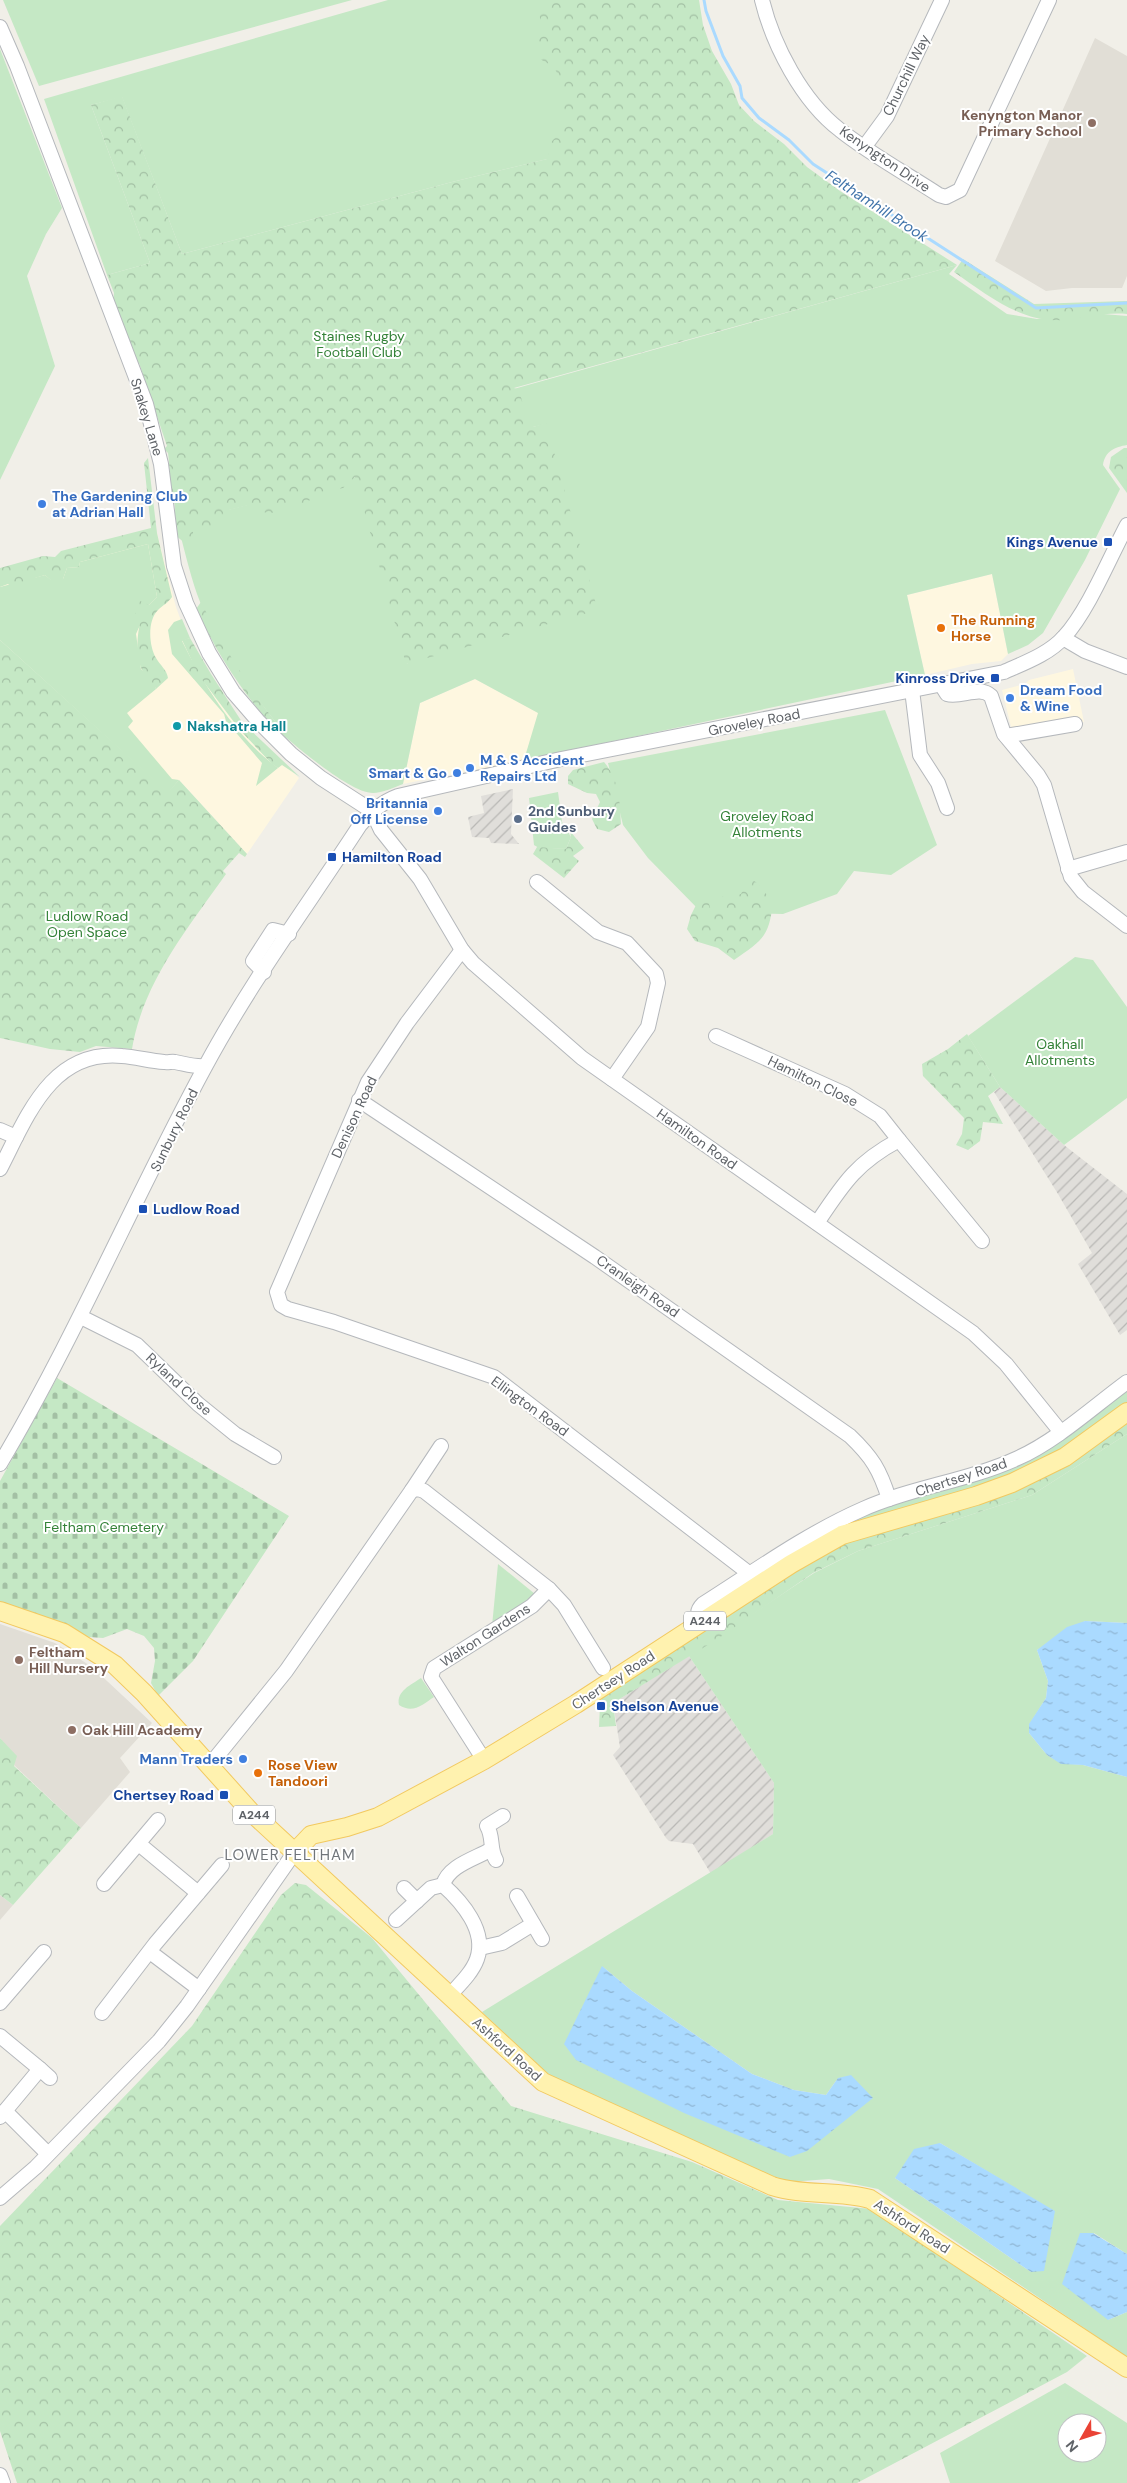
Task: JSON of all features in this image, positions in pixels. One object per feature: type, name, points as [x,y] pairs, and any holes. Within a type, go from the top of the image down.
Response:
[{"type":"main road","name":"Chertsey Road","points":[[294,1853],[311,1835],[348,1827],[378,1817],[484,1760],[703,1623],[797,1560],[842,1534],[976,1496],[1012,1483],[1065,1457],[1127,1412]]},
{"type":"main road","name":"Ashford Road","points":[[0,1612],[64,1632],[98,1652],[144,1693],[249,1810],[543,2082],[772,2186],[796,2192],[857,2195],[870,2199],[1127,2368]]},
{"type":"street","name":"Kenyngton Drive","points":[[762,0],[776,42],[796,80],[820,110],[839,130],[939,196],[946,197],[960,190],[1049,0]]},
{"type":"street","name":"Churchill Way","points":[[865,146],[887,116],[942,0]]},
{"type":"street","name":"Snakey Lane","points":[[0,28],[18,66],[146,404],[161,464],[174,566],[193,621],[209,653],[233,692],[259,722],[306,766],[372,811]]},
{"type":"street","name":"Groveley Road","points":[[372,811],[387,800],[398,796],[500,772],[912,690],[942,686],[1004,672],[1044,653],[1063,638],[1077,620],[1127,525]]},
{"type":"street","points":[[1063,638],[1085,651],[1127,667]]},
{"type":"street","points":[[942,686],[948,694],[955,696],[981,691],[989,693],[1006,736],[1044,785],[1071,876],[1083,892],[1127,926]]},
{"type":"street","points":[[912,690],[920,755],[938,783],[947,808]]},
{"type":"street","points":[[1006,736],[1075,724]]},
{"type":"street","name":"Sunbury Road","points":[[0,1464],[81,1317],[205,1066],[264,972],[253,961],[272,930],[289,934],[360,825],[372,811]]},
{"type":"street","name":"Hamilton Road","points":[[372,811],[381,830],[420,879],[462,950],[553,1033],[612,1079],[973,1334],[1006,1364],[1060,1431]]},
{"type":"street","points":[[1068,868],[1127,852]]},
{"type":"street","points":[[537,882],[555,889],[598,932],[628,943],[656,974],[658,983],[648,1027],[612,1079]]},
{"type":"street","name":"Denison Road","points":[[278,1299],[276,1292],[359,1100],[407,1023],[462,950]]},
{"type":"street","name":"Hamilton Close","points":[[717,1035],[844,1094],[880,1116],[981,1242]]},
{"type":"street","points":[[0,1169],[31,1109],[47,1085],[64,1071],[84,1059],[99,1055],[140,1058],[166,1063],[174,1062],[192,1067],[205,1066]]},
{"type":"street","name":"Cranleigh Road","points":[[359,1100],[595,1256],[850,1436],[869,1453],[882,1475],[889,1499]]},
{"type":"street","points":[[0,1130],[16,1137]]},
{"type":"street","points":[[817,1223],[847,1179],[858,1167],[874,1154],[899,1140]]},
{"type":"street","name":"Ellington Road","points":[[278,1299],[281,1305],[288,1309],[334,1322],[494,1377],[750,1574]]},
{"type":"street","name":"Ryland Close","points":[[81,1317],[118,1333],[137,1345],[198,1404],[235,1434],[274,1457]]},
{"type":"street","name":"Chertsey Road","points":[[703,1623],[697,1614],[698,1609],[803,1539],[863,1509],[889,1499],[949,1483],[1002,1464],[1036,1448],[1127,1382]]},
{"type":"street","points":[[209,1766],[286,1671],[441,1446]]},
{"type":"street","points":[[412,1490],[424,1491],[549,1589],[564,1605],[603,1668]]},
{"type":"street","name":"Walton Gardens","points":[[484,1760],[431,1678],[431,1672],[434,1668],[532,1606],[549,1589]]},
{"type":"street","points":[[443,1885],[445,1876],[452,1870],[493,1855],[491,1832],[487,1826],[502,1816]]},
{"type":"street","points":[[104,1884],[158,1820]]},
{"type":"street","points":[[139,1844],[198,1894]]},
{"type":"street","name":"Chertsey Road","points":[[0,2208],[21,2182],[144,2057],[182,2013],[294,1853]]},
{"type":"street","points":[[102,2013],[222,1865]]},
{"type":"street","points":[[396,1920],[431,1888],[443,1885]]},
{"type":"street","points":[[443,1885],[462,1904],[472,1920],[479,1936],[480,1948],[470,1972],[449,1996]]},
{"type":"street","points":[[404,1888],[417,1900]]},
{"type":"street","points":[[517,1896],[542,1939]]},
{"type":"street","points":[[480,1948],[502,1943],[533,1924]]},
{"type":"street","points":[[0,2003],[44,1952]]},
{"type":"street","points":[[150,1952],[199,1990]]},
{"type":"street","points":[[0,2036],[45,2074],[2,2114],[48,2154]]},
{"type":"street","name":"Chertsey Road","points":[[0,2198],[21,2182]]},
{"type":"street","points":[[0,2475],[3,2483]]},
{"type":"shaded area","name":"Kenyngton Manor Primary School","points":[[1095,38],[1127,56],[1127,276],[1122,288],[1072,288],[1046,291],[995,261]]},
{"type":"shaded area","points":[[157,533],[176,607],[186,634],[205,669],[241,724],[299,778],[247,854],[179,780],[168,793],[0,640],[0,575]]},
{"type":"shaded area","points":[[992,574],[1008,654],[1001,661],[972,664],[925,675],[907,595]]},
{"type":"shaded area","points":[[1073,669],[1084,722],[1013,735],[1002,690],[1025,684],[1029,680]]},
{"type":"shaded area","points":[[475,679],[539,713],[524,760],[403,784],[420,703]]},
{"type":"shaded area","points":[[513,789],[511,834],[519,844],[491,843],[489,838],[472,837],[468,817],[484,813],[481,796]]},
{"type":"shaded area","points":[[1000,1087],[1064,1145],[1127,1194],[1127,1330],[1120,1335],[1078,1264],[1092,1253],[1058,1194],[994,1092]]},
{"type":"shaded area","name":"Oak Hill Academy","points":[[0,1624],[55,1643],[92,1667],[152,1723],[120,1758],[130,1772],[81,1828],[14,1765],[16,1756],[0,1738]]},
{"type":"shaded area","points":[[689,1656],[774,1783],[773,1834],[711,1874],[693,1844],[669,1841],[666,1838],[613,1755],[620,1747],[613,1703]]},
{"type":"shaded area","points":[[0,1895],[13,1905],[0,1920]]},
{"type":"green space","points":[[3,0],[352,0],[39,86]]},
{"type":"green space","points":[[388,0],[545,0],[589,149],[452,182],[182,254],[122,97],[91,105],[150,263],[107,275],[44,99]]},
{"type":"green space","name":"Staines Rugby Football Club","points":[[537,0],[699,0],[703,25],[712,51],[731,84],[739,105],[754,121],[784,144],[807,167],[840,191],[957,265],[514,388],[519,390],[527,419],[533,427],[546,423],[599,615],[593,617],[591,612],[406,664],[355,477],[343,488],[325,492],[299,506],[271,513],[252,511],[249,505],[229,510],[226,515],[219,516],[212,527],[205,529],[198,525],[193,527],[193,537],[188,544],[177,536],[174,528],[175,506],[171,491],[168,453],[164,449],[167,446],[139,363],[136,362],[113,303],[114,293],[107,275],[150,263],[91,105],[122,96],[182,254],[452,182],[547,159],[551,142],[567,126],[559,77],[554,67],[540,59],[537,44],[542,30]]},
{"type":"green space","points":[[0,49],[62,208],[46,234],[27,276],[55,366],[0,480]]},
{"type":"green space","points":[[963,259],[1034,304],[1127,301],[1127,314],[1103,314],[1062,320],[1032,317],[991,298],[954,272]]},
{"type":"green space","points":[[957,265],[949,274],[1007,314],[1037,319],[1080,312],[1127,316],[1127,445],[1118,447],[1108,453],[1103,465],[1120,489],[1085,560],[1043,633],[1028,645],[1008,654],[992,574],[907,595],[925,675],[524,760],[538,713],[475,679],[420,703],[403,784],[373,793],[363,791],[336,776],[273,727],[277,724],[232,662],[212,629],[194,585],[177,523],[356,477],[407,664],[546,424],[520,430],[510,390]]},
{"type":"green space","points":[[1127,448],[1127,493],[1109,468],[1111,457]]},
{"type":"green space","points":[[148,458],[157,533],[172,597],[158,610],[152,620],[150,634],[152,647],[168,678],[156,689],[144,673],[138,658],[138,631],[141,619],[135,613],[140,601],[149,605],[157,597],[148,544],[80,562],[79,567],[67,568],[63,579],[56,585],[45,575],[35,578],[23,586],[20,585],[13,588],[8,584],[0,587],[0,568],[43,556],[55,557],[61,551],[151,528],[144,463]]},
{"type":"green space","points":[[148,544],[157,597],[149,605],[136,634],[141,669],[154,682],[156,689],[127,713],[133,721],[128,727],[172,779],[179,780],[168,793],[0,640],[0,587],[45,575],[51,580],[63,579],[67,568],[79,567],[80,562]]},
{"type":"green space","points":[[201,602],[236,665],[277,724],[273,727],[230,671],[213,642],[196,609]]},
{"type":"green space","points":[[182,619],[190,638],[182,641],[211,693],[249,742],[278,768],[256,786],[262,763],[226,721],[224,714],[172,654],[168,630],[174,622]]},
{"type":"green space","points":[[190,638],[242,722],[300,777],[282,765],[278,768],[272,764],[240,730],[200,677],[194,679],[185,668],[192,661],[182,640]]},
{"type":"green space","name":"Ludlow Road Open Space","points":[[0,640],[168,792],[179,780],[247,854],[245,857],[239,853],[223,871],[226,874],[182,935],[169,957],[146,1001],[132,1049],[96,1046],[80,1052],[50,1049],[0,1038]]},
{"type":"green space","name":"Groveley Road Allotments","points":[[885,710],[937,845],[891,875],[854,871],[837,894],[783,914],[701,912],[648,858],[623,825],[608,763]]},
{"type":"green space","points":[[604,762],[616,783],[620,807],[621,824],[609,832],[597,829],[592,819],[600,802],[596,794],[587,793],[568,784],[568,776],[573,770]]},
{"type":"green space","points":[[558,792],[562,822],[571,837],[566,849],[539,848],[534,845],[529,798]]},
{"type":"green space","points":[[570,831],[584,848],[573,856],[579,861],[564,878],[533,854],[537,847],[566,849],[571,837]]},
{"type":"green space","points":[[749,877],[757,883],[773,902],[771,914],[766,931],[758,942],[734,960],[718,948],[695,941],[687,929],[698,901],[708,898],[710,908],[716,907],[723,896],[741,894]]},
{"type":"green space","name":"Oakhall Allotments","points":[[1075,957],[1093,960],[1127,1007],[1127,1098],[1064,1145],[1000,1087],[968,1036]]},
{"type":"green space","points":[[967,1034],[1000,1087],[988,1096],[1003,1124],[983,1122],[980,1141],[968,1150],[956,1145],[962,1134],[964,1118],[923,1076],[922,1064],[948,1049]]},
{"type":"green space","name":"Feltham Cemetery","points":[[57,1378],[289,1516],[193,1661],[158,1696],[151,1683],[155,1661],[154,1648],[144,1636],[127,1629],[103,1638],[89,1637],[67,1626],[0,1604],[0,1481]]},
{"type":"green space","points":[[1127,1382],[1127,1412],[1065,1457],[698,1609],[863,1509],[1002,1464]]},
{"type":"green space","points":[[1127,1416],[1127,1434],[1032,1495],[858,1551],[813,1573],[716,1640],[613,1703],[616,1726],[599,1727],[600,1704],[603,1695],[844,1539],[1003,1491]]},
{"type":"green space","points":[[1127,1434],[1127,1623],[1085,1621],[1037,1650],[1048,1681],[1046,1698],[1029,1725],[1029,1733],[1047,1755],[1061,1763],[1083,1765],[1127,1777],[1127,2254],[1094,2233],[1108,2320],[1127,2312],[1127,2357],[878,2189],[829,2179],[790,2182],[753,2169],[549,2075],[482,2012],[773,1834],[774,1783],[689,1656],[814,1573],[858,1551],[1032,1495]],"holes":[[[602,1966],[632,1991],[752,2074],[794,2090],[826,2095],[838,2078],[790,2157]],[[940,2143],[1015,2188],[1031,2272],[895,2178]]]},
{"type":"green space","points":[[498,1564],[535,1594],[492,1626]]},
{"type":"green space","points":[[421,1678],[434,1697],[413,1709],[404,1708],[399,1705],[402,1692]]},
{"type":"green space","points":[[0,1738],[17,1756],[14,1766],[81,1828],[13,1905],[0,1895]]},
{"type":"green space","points":[[295,1883],[306,1885],[372,1938],[511,2106],[692,2162],[778,2200],[871,2209],[1087,2356],[1067,2372],[857,2483],[17,2483],[0,2431],[0,2226],[192,2026],[281,1895]]},
{"type":"green space","points":[[1065,2383],[1127,2423],[1127,2483],[950,2483],[940,2453]]},
{"type":"water","points":[[1085,1621],[1127,1623],[1127,1777],[1083,1765],[1061,1764],[1047,1755],[1029,1733],[1029,1724],[1046,1698],[1048,1681],[1037,1650],[1067,1627]]},
{"type":"water","points":[[602,1966],[632,1991],[752,2074],[794,2090],[826,2095],[838,2078],[851,2075],[873,2098],[807,2151],[790,2157],[684,2113],[576,2060],[564,2044]]},
{"type":"water","points":[[940,2143],[1055,2211],[1044,2271],[1031,2272],[895,2178],[914,2149]]},
{"type":"water","points":[[1080,2233],[1093,2233],[1127,2254],[1127,2312],[1108,2320],[1062,2284]]},
{"type":"waterway","name":"Felthamhill Brook","points":[[704,0],[706,11],[723,56],[740,86],[742,98],[759,118],[789,140],[813,164],[1036,308],[1127,303]]},
{"type":"place","name":"Kenyngton Manor Primary School","points":[[1092,123]]},
{"type":"place","name":"The Gardening Club at Adrian Hall","points":[[42,504]]},
{"type":"place","name":"Kings Avenue","points":[[1108,542]]},
{"type":"place","name":"The Running Horse","points":[[941,628]]},
{"type":"place","name":"Kinross Drive","points":[[995,678]]},
{"type":"place","name":"Dream Food & Wine","points":[[1010,698]]},
{"type":"place","name":"Nakshatra Hall","points":[[177,726]]},
{"type":"place","name":"M & S Accident Repairs Ltd","points":[[470,768]]},
{"type":"place","name":"Smart & Go","points":[[457,773]]},
{"type":"place","name":"Britannia Off License","points":[[438,811]]},
{"type":"place","name":"2nd Sunbury Guides","points":[[518,819]]},
{"type":"place","name":"Hamilton Road","points":[[332,857]]},
{"type":"place","name":"Ludlow Road","points":[[143,1209]]},
{"type":"place","name":"Feltham Hill Nursery","points":[[19,1660]]},
{"type":"place","name":"Shelson Avenue","points":[[601,1706]]},
{"type":"place","name":"Oak Hill Academy","points":[[72,1730]]},
{"type":"place","name":"Mann Traders","points":[[243,1759]]},
{"type":"place","name":"Rose View Tandoori","points":[[258,1773]]},
{"type":"place","name":"Chertsey Road","points":[[224,1795]]},
{"type":"district","name":"LOWER FELTHAM","points":[[290,1855]]}]
